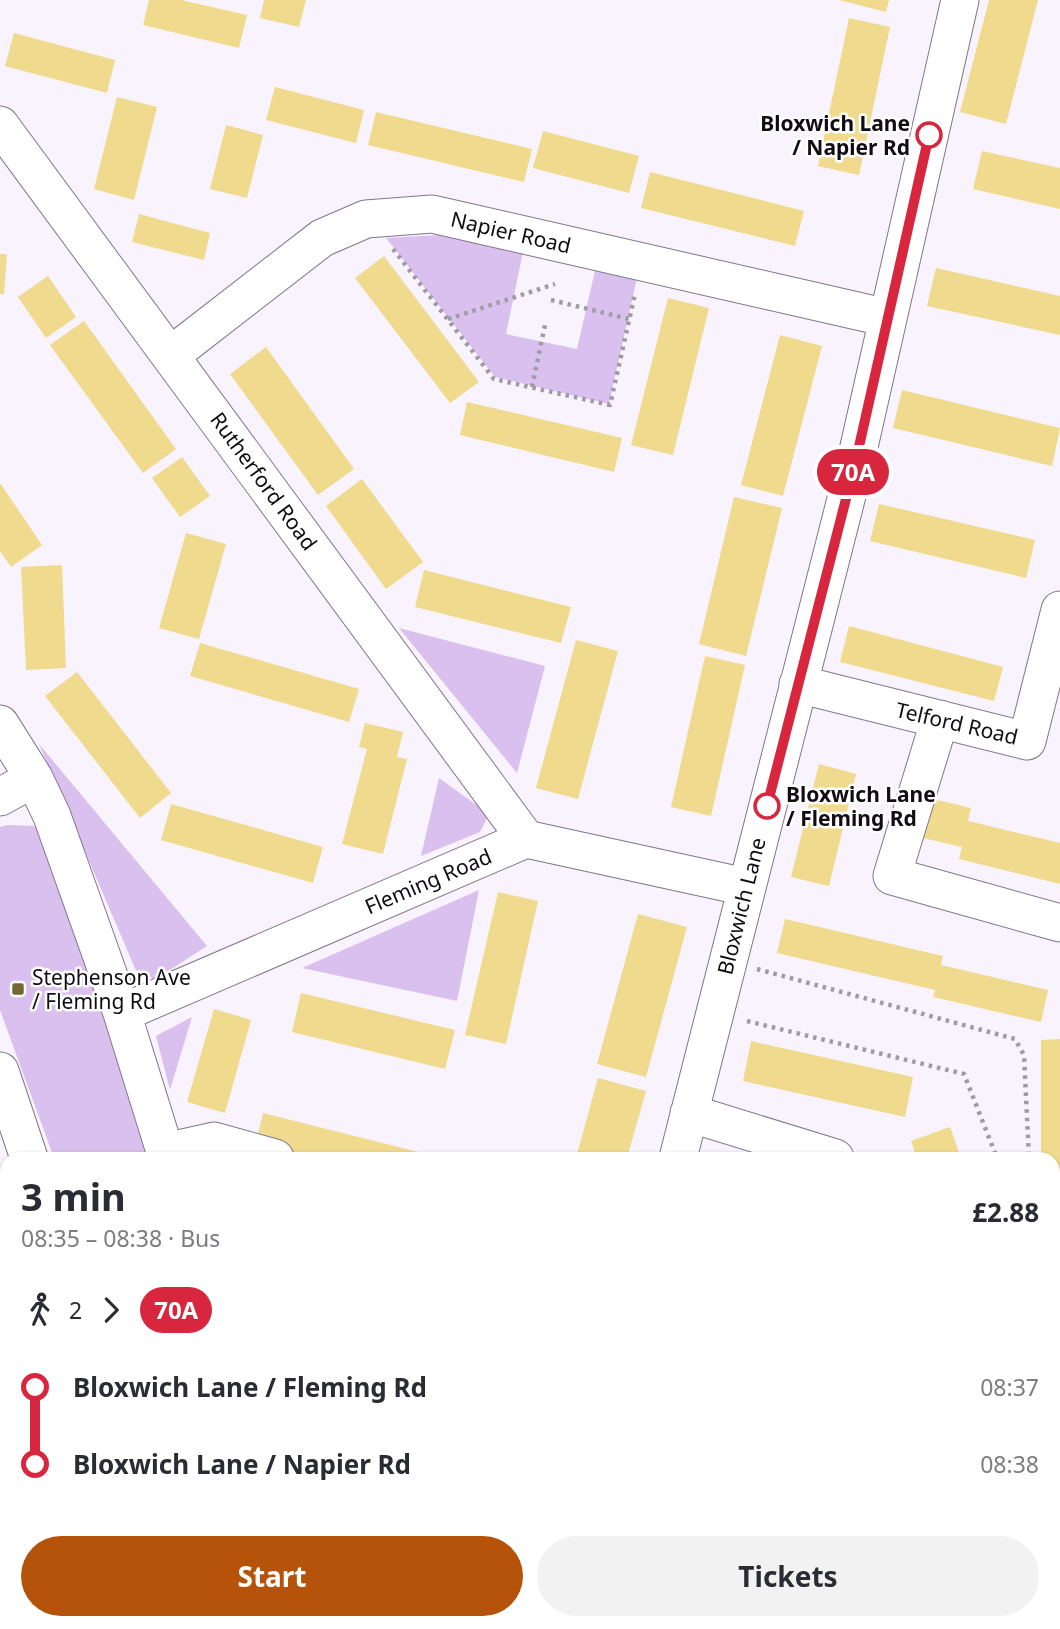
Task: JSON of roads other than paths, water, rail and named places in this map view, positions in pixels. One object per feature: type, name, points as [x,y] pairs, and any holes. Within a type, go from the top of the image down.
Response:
[{"type":"street","name":"Bloxwich Lane","points":[[679,1152],[856,460],[960,0]]},
{"type":"street","name":"Rutherford Road","points":[[0,125],[526,839]]},
{"type":"street","name":"Napier Road","points":[[171,355],[322,238],[370,218],[432,214],[888,318]]},
{"type":"street","name":"Telford Road","points":[[798,684],[1027,741],[1060,610]]},
{"type":"street","points":[[940,719],[892,876],[1060,923]]},
{"type":"street","points":[[0,723],[34,778],[52,816],[122,1013],[165,1152]]},
{"type":"street","points":[[0,797],[34,778]]},
{"type":"street","points":[[526,839],[746,887]]},
{"type":"street","name":"Fleming Road","points":[[122,1013],[526,839]]},
{"type":"street","points":[[0,1071],[27,1152]]},
{"type":"street","points":[[689,1113],[816,1152]]},
{"type":"street","points":[[176,1152],[214,1141],[253,1152]]},
{"type":"place","name":"Bloxwich Lane / Napier Rd","points":[[929,135]]},
{"type":"place","name":"Bloxwich Lane / Fleming Rd","points":[[767,806]]},
{"type":"place","name":"Stephenson Ave / Fleming Rd","points":[[18,989]]}]
